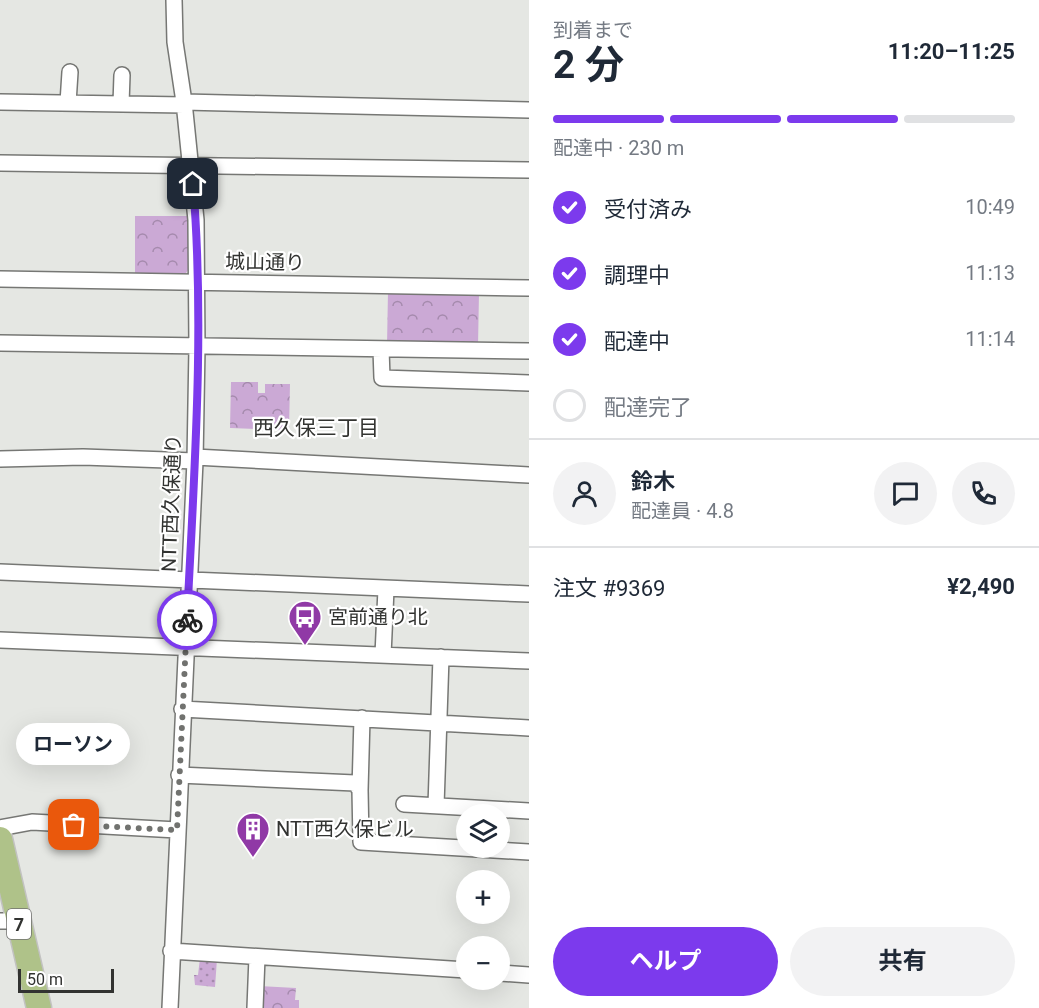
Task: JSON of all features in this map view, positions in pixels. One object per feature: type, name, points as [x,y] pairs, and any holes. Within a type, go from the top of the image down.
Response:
[{"type":"main road","name":"7","points":[[0,839],[38,1008]]},
{"type":"street","name":"NTT西久保通り","points":[[170,1008],[195,459],[197,347],[192,166],[175,42],[174,0]]},
{"type":"street","points":[[68,103],[70,72]]},
{"type":"street","points":[[122,75],[122,104]]},
{"type":"street","points":[[0,102],[529,110]]},
{"type":"street","points":[[0,163],[529,170]]},
{"type":"street","name":"城山通り","points":[[0,279],[529,288]]},
{"type":"street","points":[[0,343],[381,349],[386,347],[529,351]]},
{"type":"street","points":[[381,349],[382,378],[529,383]]},
{"type":"street","points":[[0,459],[83,457],[195,459],[529,475]]},
{"type":"street","points":[[0,572],[529,594]]},
{"type":"street","points":[[383,655],[386,589]]},
{"type":"street","points":[[0,640],[529,661]]},
{"type":"street","points":[[436,806],[441,657]]},
{"type":"street","points":[[182,709],[529,728]]},
{"type":"street","points":[[362,718],[361,842],[529,852]]},
{"type":"street","points":[[179,775],[356,783],[360,789]]},
{"type":"street","points":[[404,804],[529,811]]},
{"type":"street","points":[[0,828],[32,822],[177,830]]},
{"type":"street","points":[[171,951],[456,969]]},
{"type":"street","points":[[255,1008],[257,957]]},
{"type":"street","points":[[510,974],[529,975]]},
{"type":"green space","points":[[135,216],[187,216],[190,267],[184,276],[135,275]]},
{"type":"green space","points":[[388,291],[479,293],[478,346],[387,345]]},
{"type":"green space","points":[[231,382],[258,382],[258,393],[265,393],[265,384],[290,384],[289,430],[230,428]]},
{"type":"green space","points":[[200,958],[217,959],[215,987],[195,985],[194,975],[198,975]]},
{"type":"green space","points":[[259,986],[296,988],[295,1000],[299,1000],[299,1008],[259,1008]]},
{"type":"way so far","points":[[74,825],[177,830],[187,620]]},
{"type":"place","name":"宮前通り北","points":[[305,646]]},
{"type":"place","name":"ローソン","points":[[74,825]]},
{"type":"place","name":"NTT西久保ビル","points":[[253,858]]},
{"type":"district","name":"西久保三丁目","points":[[316,428]]},
{"type":"route","points":[[187,620],[195,461],[197,347],[196,220],[193,184]]}]
